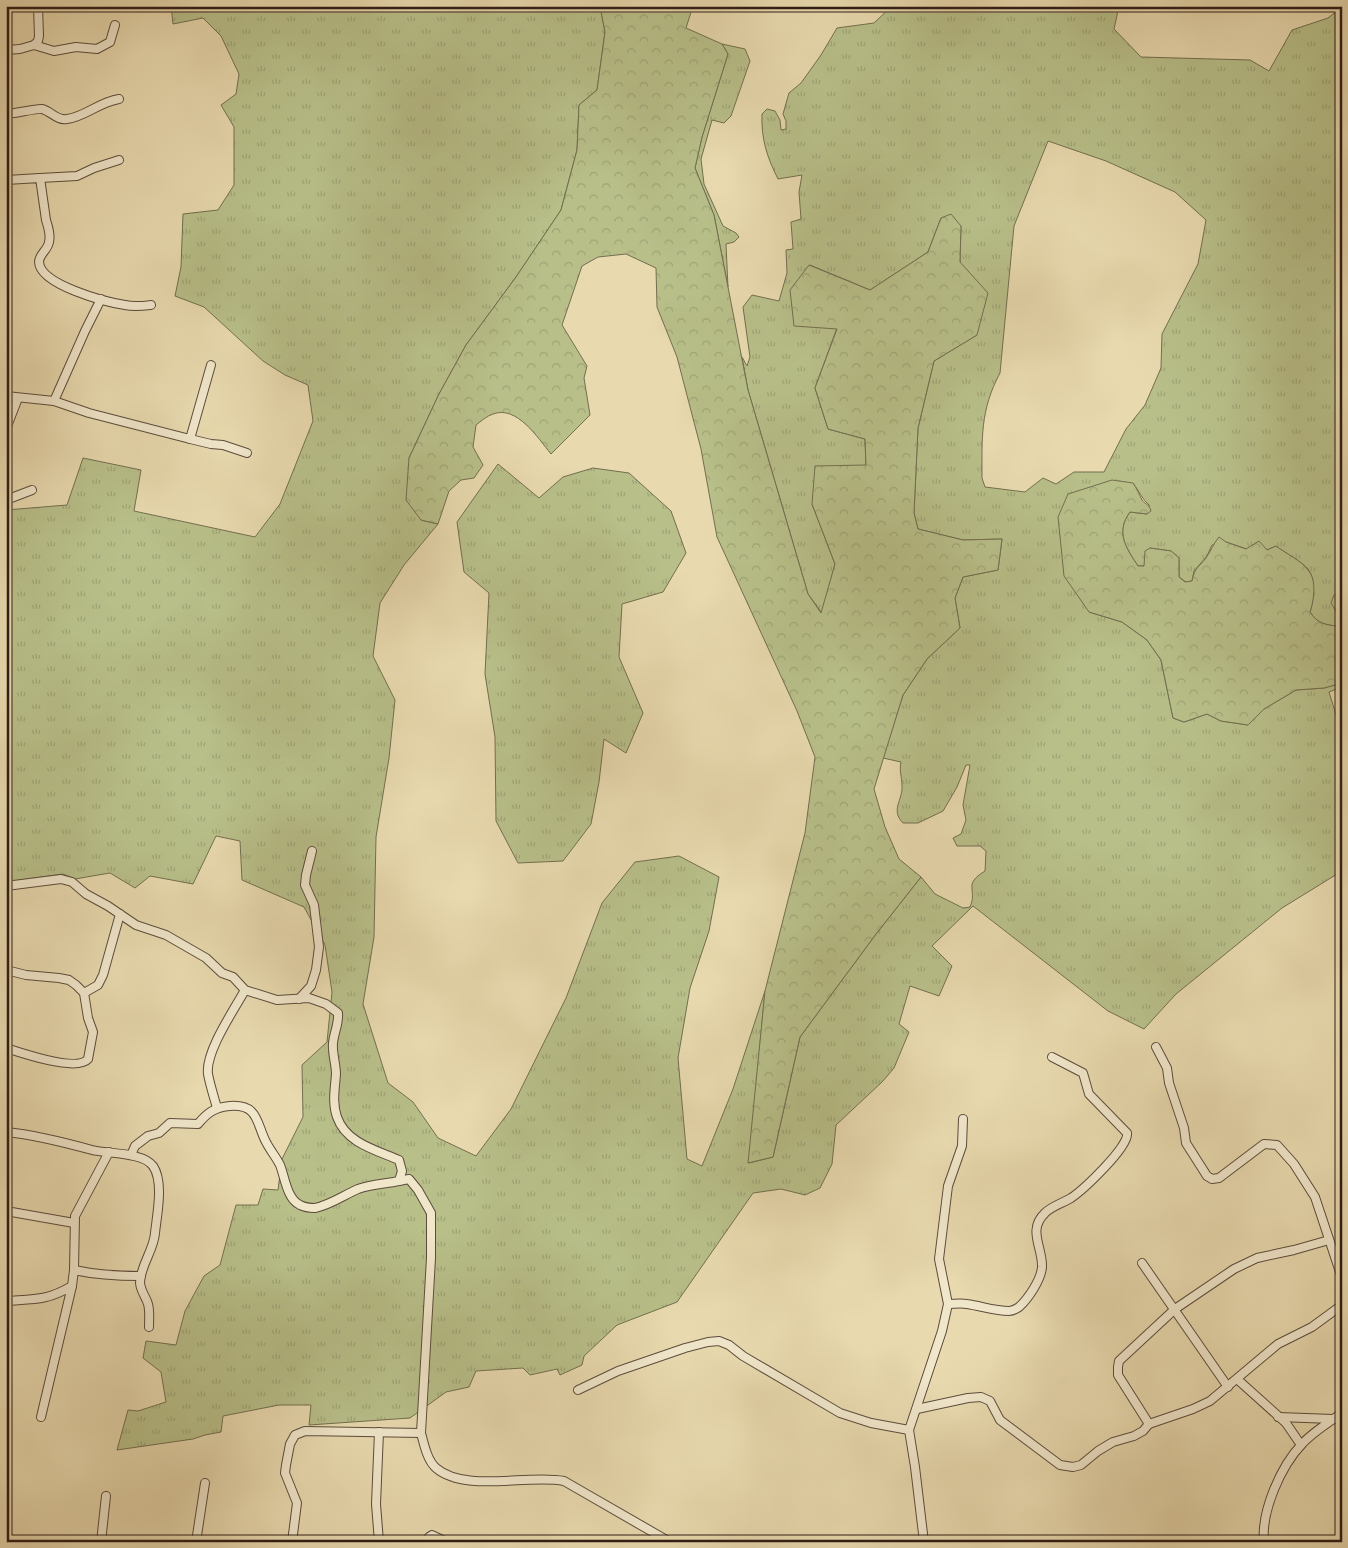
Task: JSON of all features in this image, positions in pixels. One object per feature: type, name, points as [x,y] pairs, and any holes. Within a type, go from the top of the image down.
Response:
[{"type":"street","points":[[6,50],[20,49],[34,45],[38,41],[38,6]]},
{"type":"street","points":[[34,45],[54,51],[76,47],[97,49],[110,42],[115,26]]},
{"type":"street","points":[[6,114],[42,109],[60,119],[66,119],[89,111],[108,101],[118,99]]},
{"type":"street","points":[[6,180],[77,176],[119,160]]},
{"type":"street","points":[[40,178],[50,242],[39,262],[42,270],[59,284],[101,299],[126,305],[151,305]]},
{"type":"street","points":[[54,401],[101,299]]},
{"type":"street","points":[[190,439],[211,365]]},
{"type":"street","points":[[6,396],[54,401],[89,413],[190,439],[223,445],[247,453]]},
{"type":"street","points":[[6,429],[18,398]]},
{"type":"street","points":[[6,500],[32,490]]},
{"type":"street","points":[[299,999],[311,986],[316,970],[319,947],[314,905],[305,885],[312,851]]},
{"type":"street","points":[[6,886],[61,878],[72,882],[86,894],[136,925],[166,935],[206,958],[222,973],[233,977],[245,990],[277,1000],[309,998],[326,1004],[338,1013],[339,1020],[332,1044],[336,1074],[334,1089],[336,1116],[343,1128],[357,1142],[399,1160],[402,1171],[399,1181]]},
{"type":"street","points":[[84,994],[98,985],[103,975],[120,914]]},
{"type":"street","points":[[6,970],[26,975],[69,980],[84,994],[88,1018],[93,1032],[88,1059],[85,1062],[54,1061],[6,1048]]},
{"type":"street","points":[[217,1108],[208,1072],[211,1055],[219,1036],[245,990]]},
{"type":"street","points":[[1156,1047],[1167,1068],[1169,1083],[1184,1128],[1186,1143],[1207,1176],[1212,1179],[1219,1178],[1264,1144],[1277,1145],[1294,1164],[1314,1196],[1342,1278]]},
{"type":"street","points":[[948,1304],[965,1304],[1011,1311],[1018,1307],[1025,1300],[1039,1278],[1042,1268],[1037,1245],[1036,1230],[1038,1220],[1046,1211],[1073,1198],[1111,1162],[1128,1139],[1127,1133],[1089,1094],[1083,1073],[1052,1057]]},
{"type":"street","points":[[131,1155],[135,1146],[148,1136],[160,1133],[170,1123],[198,1124],[206,1114],[217,1108],[233,1106],[250,1110],[257,1117],[260,1131],[279,1163],[290,1195],[300,1205],[314,1208],[359,1188],[378,1183],[409,1179],[432,1214],[420,1433],[429,1457],[436,1468],[457,1479],[500,1482],[550,1478],[564,1481],[665,1541]]},
{"type":"street","points":[[924,1542],[909,1430],[942,1331],[948,1304],[939,1259],[948,1186],[962,1146],[963,1119]]},
{"type":"street","points":[[6,1132],[53,1139],[92,1150],[131,1155],[150,1163],[157,1175],[159,1196],[155,1236],[141,1276],[142,1292],[148,1306],[149,1327]]},
{"type":"street","points":[[41,1417],[72,1286],[76,1236],[75,1216],[110,1152]]},
{"type":"street","points":[[6,1211],[74,1222]]},
{"type":"street","points":[[1149,1424],[1118,1375],[1120,1361],[1175,1309],[1234,1269],[1257,1258],[1329,1240]]},
{"type":"street","points":[[1142,1263],[1228,1387]]},
{"type":"street","points":[[74,1270],[107,1276],[141,1276]]},
{"type":"street","points":[[6,1301],[44,1299],[72,1286]]},
{"type":"street","points":[[917,1409],[968,1398],[982,1397],[990,1401],[1000,1420],[1007,1426],[1060,1465],[1073,1467],[1081,1465],[1112,1442],[1134,1436],[1143,1431],[1149,1424],[1210,1401],[1278,1344],[1312,1327],[1342,1305]]},
{"type":"street","points":[[578,1390],[618,1371],[684,1348],[708,1342],[719,1342],[730,1345],[744,1356],[840,1413],[871,1423],[909,1430]]},
{"type":"street","points":[[1237,1379],[1286,1423],[1301,1445]]},
{"type":"street","points":[[1264,1542],[1265,1517],[1287,1464],[1301,1445],[1342,1414]]},
{"type":"street","points":[[1278,1417],[1333,1419]]},
{"type":"street","points":[[292,1542],[297,1503],[285,1473],[290,1444],[295,1435],[305,1431],[420,1433]]},
{"type":"street","points":[[378,1542],[376,1504],[379,1432]]},
{"type":"street","points":[[196,1542],[205,1484]]},
{"type":"street","points":[[101,1542],[106,1496]]},
{"type":"street","points":[[426,1542],[429,1536],[447,1542]]},
{"type":"green space","points":[[171,6],[600,6],[605,32],[597,90],[579,105],[577,150],[561,210],[516,277],[466,345],[439,394],[409,458],[421,520],[438,524],[404,565],[380,603],[373,656],[395,700],[389,758],[376,837],[374,937],[363,1004],[388,1083],[413,1102],[438,1138],[476,1156],[511,1109],[566,998],[602,903],[635,862],[679,856],[719,877],[709,931],[690,988],[678,1058],[687,1159],[702,1166],[733,1089],[765,991],[749,1163],[773,1157],[800,1037],[876,934],[921,877],[935,894],[963,908],[970,907],[972,884],[985,871],[986,851],[980,846],[957,846],[953,838],[961,834],[966,820],[963,805],[970,765],[966,765],[957,787],[943,811],[918,823],[903,823],[899,818],[897,809],[902,791],[901,762],[883,758],[903,695],[927,659],[960,628],[955,598],[963,577],[998,570],[1002,539],[963,540],[918,529],[914,513],[918,428],[934,361],[977,335],[960,262],[961,226],[941,218],[928,252],[870,290],[810,265],[837,328],[815,388],[828,429],[865,439],[866,465],[812,504],[835,564],[822,613],[808,594],[748,390],[742,357],[747,366],[750,357],[743,307],[752,295],[779,301],[787,273],[786,250],[793,249],[791,222],[801,219],[799,192],[802,175],[778,179],[766,148],[762,114],[767,109],[775,111],[780,120],[781,130],[786,129],[786,121],[783,114],[789,93],[801,83],[837,28],[874,23],[892,6],[1119,6],[1114,29],[1141,57],[1250,60],[1269,71],[1292,30],[1328,18],[1342,7],[1342,593],[1332,603],[1341,620],[1337,626],[1333,626],[1315,619],[1310,612],[1314,590],[1311,573],[1301,563],[1276,546],[1267,550],[1255,544],[1247,549],[1226,542],[1212,545],[1207,556],[1194,571],[1192,581],[1186,582],[1179,577],[1179,558],[1171,551],[1150,548],[1144,566],[1138,566],[1126,546],[1123,526],[1130,512],[1147,514],[1149,505],[1142,498],[1133,483],[1089,612],[1122,622],[1147,640],[1161,660],[1173,718],[1184,722],[1207,714],[1221,721],[1248,725],[1264,709],[1296,690],[1324,688],[1342,683],[1342,687],[1329,692],[1342,734],[1342,871],[1282,908],[1176,994],[1144,1029],[1108,1011],[973,906],[932,946],[952,966],[939,996],[910,986],[899,1024],[909,1032],[894,1068],[882,1082],[836,1125],[832,1164],[820,1188],[805,1195],[781,1189],[753,1193],[677,1302],[617,1325],[584,1356],[582,1365],[560,1375],[557,1369],[530,1375],[523,1368],[476,1371],[469,1387],[446,1392],[410,1418],[309,1425],[311,1405],[279,1405],[223,1416],[221,1432],[193,1439],[117,1450],[128,1410],[138,1411],[166,1402],[161,1372],[143,1358],[146,1341],[176,1345],[185,1311],[204,1276],[220,1265],[236,1205],[258,1205],[263,1189],[278,1190],[282,1159],[303,1117],[302,1065],[327,1042],[332,992],[325,945],[304,907],[242,880],[240,841],[216,836],[193,884],[150,876],[135,888],[110,873],[75,879],[63,874],[6,882],[6,510],[67,505],[83,458],[141,470],[134,511],[255,537],[280,504],[313,421],[308,385],[285,375],[263,361],[204,307],[175,296],[181,267],[183,214],[218,210],[234,185],[234,127],[221,105],[236,94],[239,74],[221,36],[203,18],[173,24]],"holes":[[[1048,141],[1106,161],[1175,192],[1206,220],[1198,264],[1162,334],[1161,368],[1145,405],[1126,429],[1104,472],[1074,472],[1056,484],[1043,478],[1025,492],[985,487],[982,478],[984,425],[989,400],[1000,373],[1014,226]]]},
{"type":"green space","points":[[600,6],[693,6],[686,28],[722,44],[728,54],[702,137],[695,168],[714,215],[748,390],[808,594],[821,613],[835,564],[812,504],[815,466],[866,465],[865,439],[828,429],[815,388],[837,329],[794,326],[790,290],[809,265],[870,290],[928,252],[941,218],[951,214],[961,226],[960,262],[988,293],[977,335],[934,361],[918,428],[914,513],[918,529],[963,540],[1002,539],[998,570],[963,577],[955,598],[960,628],[927,659],[903,695],[874,789],[885,827],[899,859],[921,877],[876,934],[800,1037],[773,1157],[748,1163],[765,991],[805,833],[815,757],[797,711],[717,537],[701,449],[677,357],[657,307],[656,268],[626,254],[598,257],[582,266],[562,325],[587,366],[584,378],[590,415],[551,454],[533,432],[518,418],[502,412],[493,414],[476,425],[473,447],[483,465],[474,478],[461,480],[449,491],[438,524],[421,520],[406,500],[409,458],[439,394],[466,345],[516,277],[561,210],[577,150],[579,105],[597,90],[605,32]]},
{"type":"green space","points":[[722,44],[745,49],[750,61],[731,116],[724,123],[712,120],[701,159],[704,184],[723,226],[736,233],[739,237],[734,242],[726,244],[728,287],[714,215],[695,168],[702,137],[728,54]]},
{"type":"green space","points":[[498,464],[539,498],[563,477],[593,468],[629,473],[671,511],[686,553],[663,592],[622,604],[619,657],[643,713],[626,753],[604,739],[599,782],[591,824],[563,861],[518,863],[496,821],[495,737],[485,674],[489,593],[464,572],[457,522]]},
{"type":"green space","points":[[1112,480],[1133,483],[1142,500],[1151,511],[1147,514],[1130,512],[1123,526],[1126,546],[1138,566],[1144,566],[1145,551],[1150,548],[1171,551],[1179,558],[1179,577],[1185,582],[1192,581],[1196,570],[1219,537],[1226,542],[1246,549],[1259,541],[1267,550],[1276,546],[1298,560],[1311,574],[1314,585],[1313,602],[1310,612],[1318,621],[1337,626],[1341,620],[1331,603],[1334,595],[1342,593],[1342,683],[1324,688],[1296,690],[1264,709],[1248,725],[1221,721],[1207,714],[1184,722],[1173,718],[1161,660],[1147,640],[1122,622],[1089,612],[1064,576],[1058,517],[1068,494]]}]
